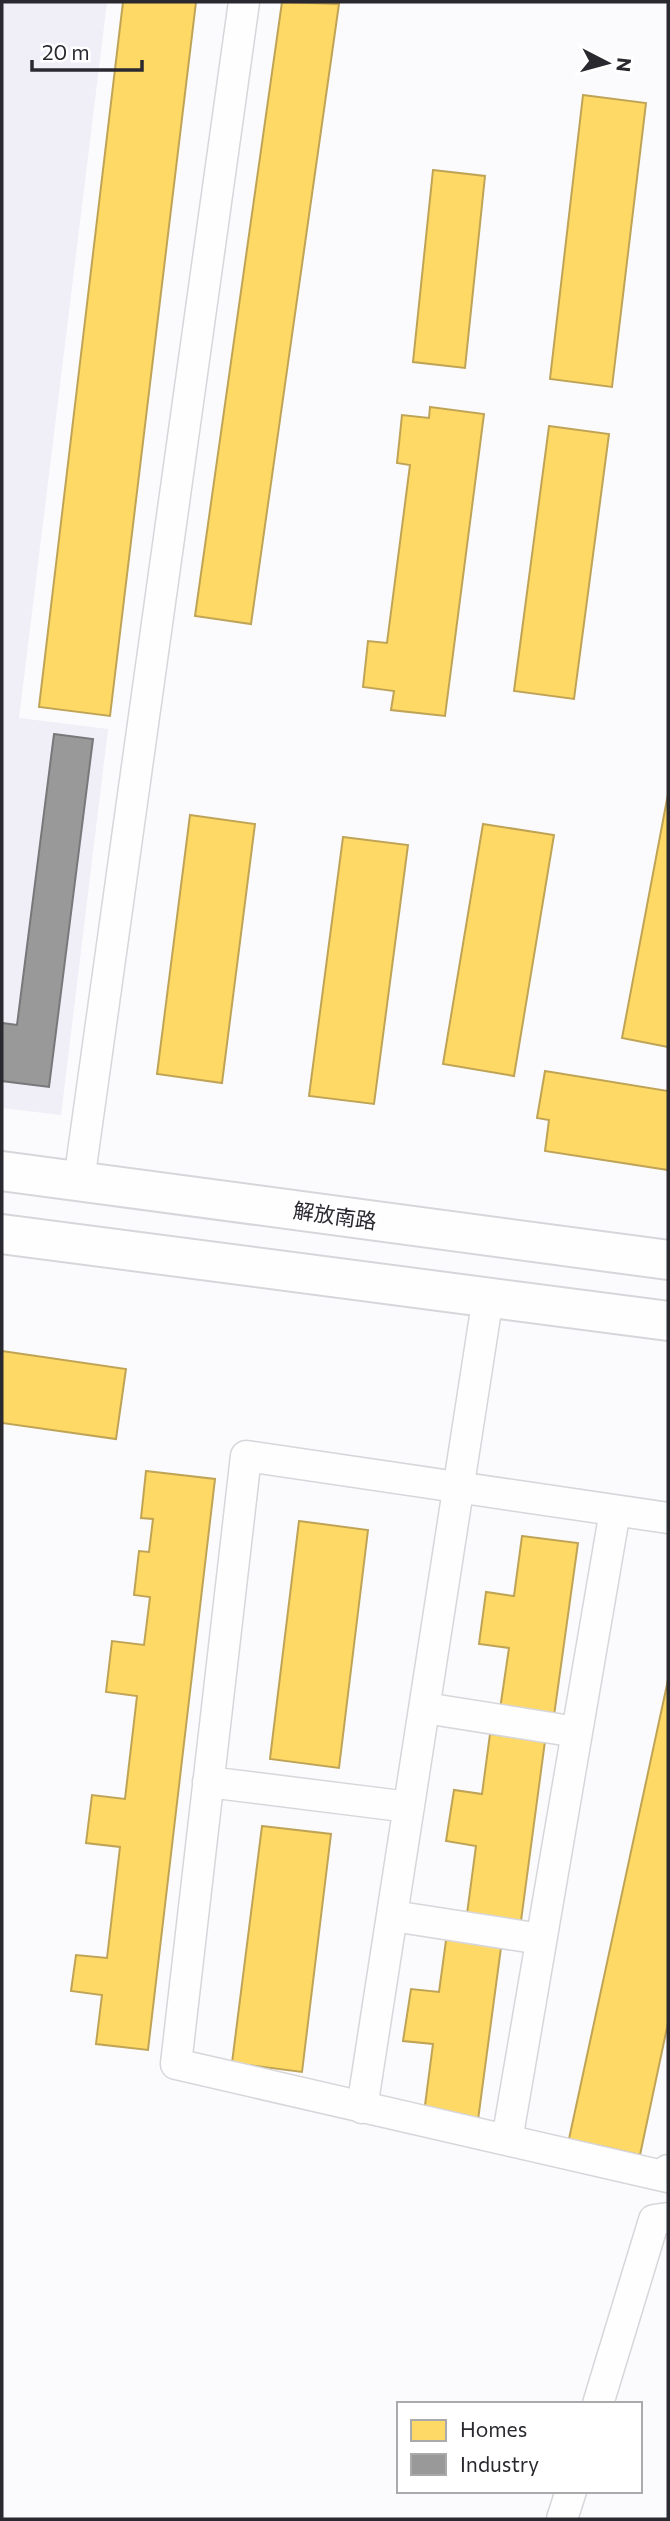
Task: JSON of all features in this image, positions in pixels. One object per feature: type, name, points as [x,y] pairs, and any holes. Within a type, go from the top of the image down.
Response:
[{"type":"main road","name":"解放南路","points":[[2,1171],[668,1260]]},
{"type":"main road","points":[[2,1234],[668,1321]]},
{"type":"street","points":[[79,1181],[244,2]]},
{"type":"street","points":[[362,2108],[488,1297]]},
{"type":"street","points":[[668,1518],[246,1456],[176,2064],[667,2177],[668,2170]]},
{"type":"street","points":[[507,2140],[615,1511]]},
{"type":"street","points":[[425,1708],[577,1732]]},
{"type":"street","points":[[208,1782],[410,1807]]},
{"type":"street","points":[[393,1916],[541,1939]]},
{"type":"street","points":[[599,2402],[654,2220],[668,2218]]},
{"type":"street","points":[[562,2519],[570,2493]]},
{"type":"shaded area","points":[[2,2],[107,2],[19,718],[108,729],[61,1115],[2,1108]]},
{"type":"building: Homes","points":[[123,2],[196,2],[110,716],[39,707]]},
{"type":"building: Homes","points":[[282,2],[339,4],[251,624],[195,616]]},
{"type":"building: Homes","points":[[583,95],[646,103],[612,387],[550,379]]},
{"type":"building: Homes","points":[[433,170],[485,176],[465,368],[413,362]]},
{"type":"building: Homes","points":[[430,407],[484,414],[445,716],[391,710],[394,691],[363,687],[368,641],[387,643],[410,465],[397,463],[402,415],[429,418]]},
{"type":"building: Homes","points":[[549,426],[609,434],[574,699],[514,691]]},
{"type":"building: Homes","points":[[668,794],[668,1047],[622,1038]]},
{"type":"building: Homes","points":[[190,815],[255,824],[222,1083],[157,1074]]},
{"type":"building: Homes","points":[[483,824],[554,835],[514,1076],[443,1064]]},
{"type":"building: Homes","points":[[343,837],[408,845],[374,1104],[309,1096]]},
{"type":"building: Homes","points":[[545,1071],[668,1091],[668,1170],[545,1151],[549,1120],[537,1118]]},
{"type":"building: Homes","points":[[2,1351],[126,1369],[116,1439],[2,1423]]},
{"type":"building: Homes","points":[[146,1471],[215,1479],[148,2050],[96,2044],[102,1995],[71,1991],[76,1955],[107,1958],[120,1847],[86,1843],[92,1795],[125,1799],[137,1696],[106,1692],[112,1641],[144,1645],[150,1597],[134,1595],[139,1551],[149,1552],[153,1519],[141,1518]]},
{"type":"building: Homes","points":[[299,1521],[368,1530],[339,1768],[270,1759]]},
{"type":"building: Homes","points":[[522,1536],[578,1543],[553,1723],[499,1716],[509,1648],[479,1644],[486,1592],[514,1596]]},
{"type":"building: Homes","points":[[668,1680],[668,2023],[640,2155],[569,2139]]},
{"type":"building: Homes","points":[[490,1734],[545,1741],[521,1921],[467,1914],[476,1846],[446,1841],[454,1790],[482,1794]]},
{"type":"building: Homes","points":[[262,1826],[331,1834],[302,2072],[232,2063]]},
{"type":"building: Homes","points":[[447,1933],[502,1940],[478,2120],[424,2113],[433,2044],[403,2041],[411,1989],[439,1992]]},
{"type":"building: Industry","points":[[54,734],[93,739],[49,1087],[2,1081],[2,1023],[17,1025]]}]
